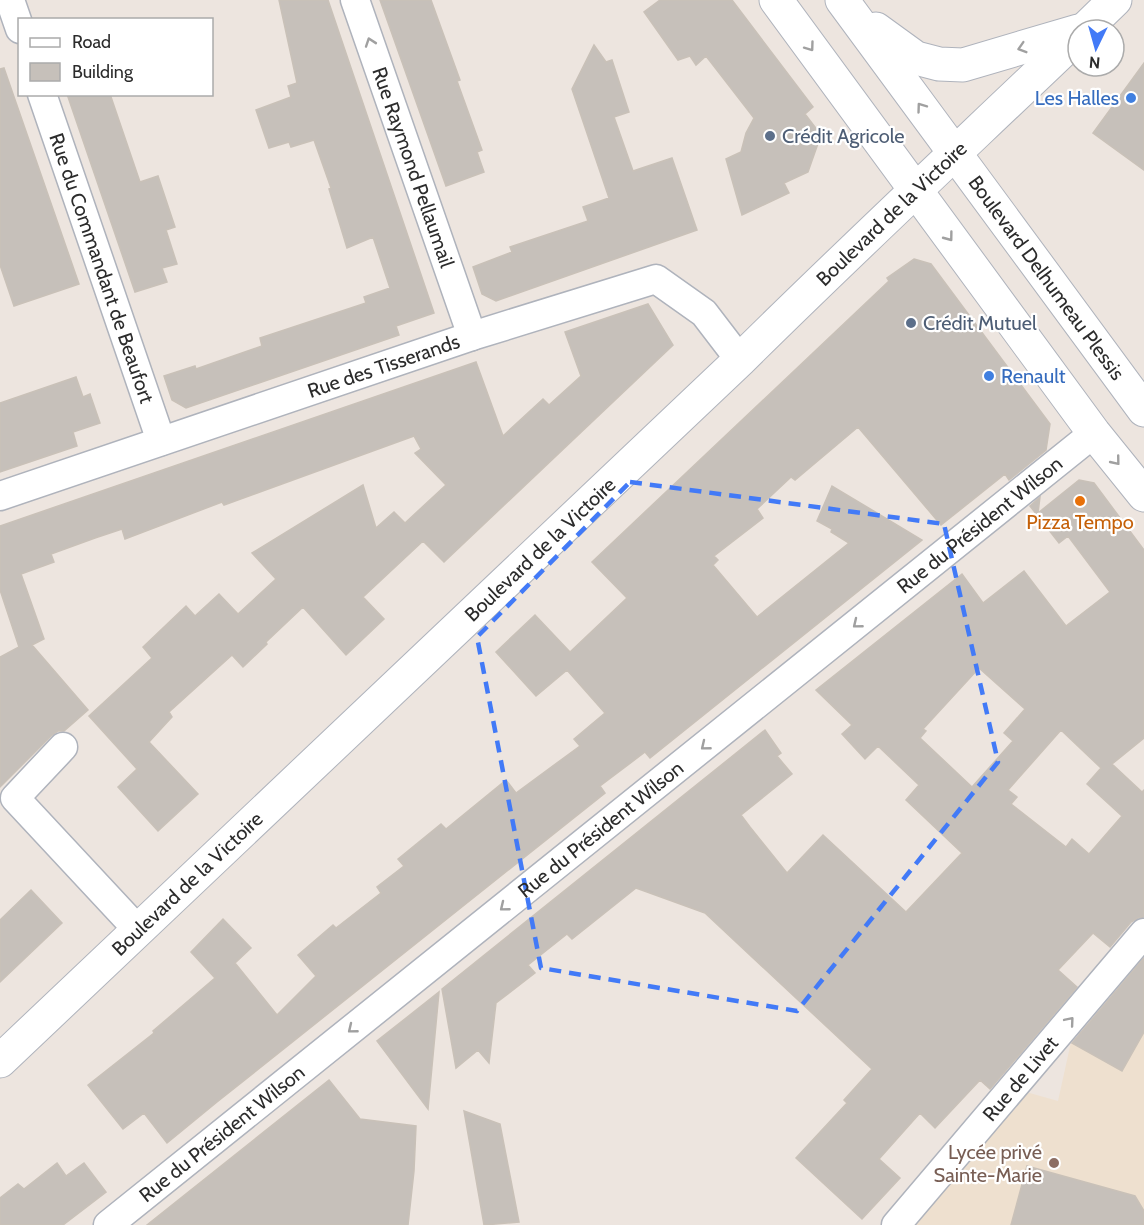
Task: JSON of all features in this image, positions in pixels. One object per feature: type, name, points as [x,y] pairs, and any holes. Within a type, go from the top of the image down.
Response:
[{"type":"main road","points":[[776,0],[1094,433],[1144,495]]},
{"type":"main road","points":[[842,0],[895,45],[916,58],[939,64],[963,65],[1066,35]]},
{"type":"main road","name":"Boulevard Delhumeau Plessis","points":[[842,0],[1144,410]]},
{"type":"main road","name":"Boulevard de la Victoire","points":[[1095,18],[1115,0]]},
{"type":"main road","name":"Boulevard de la Victoire","points":[[0,1061],[740,360],[1066,46]]},
{"type":"street","points":[[10,0],[18,23]]},
{"type":"street","name":"Rue Raymond Pellaumail","points":[[355,0],[472,336]]},
{"type":"street","name":"Rue du Commandant de Beaufort","points":[[43,96],[161,441]]},
{"type":"street","name":"Rue des Tisserands","points":[[0,496],[472,336],[656,279],[704,314],[740,360]]},
{"type":"street","name":"Rue du Président Wilson","points":[[108,1225],[1094,433]]},
{"type":"street","points":[[63,747],[15,798],[138,930]]},
{"type":"street","name":"Rue de Livet","points":[[896,1225],[1144,933]]},
{"type":"highlighted area","points":[[630,482],[944,524],[998,762],[797,1011],[541,968],[477,637]]},
{"type":"shaded area","name":"Lycée privé Sainte-Marie","points":[[1144,1027],[1144,1225],[912,1225],[1026,1092],[1058,1101],[1071,1042],[1122,1071],[1143,1034]]},
{"type":"building","points":[[279,0],[328,0],[434,313],[396,326],[399,335],[186,408],[172,400],[164,376],[195,366],[196,369],[262,346],[260,338],[366,303],[364,297],[390,288],[373,237],[347,248],[329,189],[331,188],[314,140],[291,147],[289,142],[269,148],[256,110],[291,97],[288,86],[297,83]]},
{"type":"building","points":[[380,0],[431,0],[482,150],[477,152],[484,172],[446,186]]},
{"type":"building","points":[[660,0],[732,0],[813,107],[805,114],[821,135],[808,172],[784,183],[789,193],[742,215],[726,159],[741,152],[746,133],[754,118],[706,56],[696,65],[690,56],[678,60],[644,12]]},
{"type":"building","points":[[594,45],[606,62],[612,60],[629,112],[614,117],[633,171],[672,158],[697,230],[496,301],[482,294],[473,267],[512,252],[510,247],[588,221],[583,207],[609,198],[572,89]]},
{"type":"building","name":"Les Halles","points":[[1144,63],[1144,170],[1093,133]]},
{"type":"building","points":[[4,68],[79,284],[14,306],[0,265],[0,69]]},
{"type":"building","points":[[68,96],[111,96],[140,182],[158,176],[175,227],[166,230],[177,264],[162,268],[167,282],[135,292]]},
{"type":"building","points":[[914,259],[931,264],[1050,424],[1046,450],[1009,480],[1005,474],[941,525],[858,427],[795,480],[791,477],[757,509],[763,518],[714,556],[718,560],[713,565],[757,617],[849,543],[831,532],[832,529],[817,521],[832,486],[922,540],[650,758],[645,752],[600,786],[605,793],[167,1143],[144,1113],[123,1129],[88,1085],[154,1033],[153,1031],[215,978],[191,952],[223,919],[251,948],[235,963],[277,1015],[316,976],[298,955],[333,925],[336,928],[381,893],[377,887],[404,866],[398,859],[441,824],[446,829],[506,780],[516,793],[580,746],[574,739],[605,713],[567,670],[536,696],[496,652],[535,615],[570,652],[627,598],[592,562],[889,281],[887,278]]},
{"type":"building","points":[[648,304],[673,345],[444,562],[423,541],[363,597],[384,619],[346,655],[303,607],[243,667],[232,655],[169,712],[172,717],[149,742],[198,794],[158,831],[118,787],[137,769],[89,716],[152,658],[143,647],[186,606],[195,616],[219,594],[238,614],[276,579],[252,553],[363,485],[376,528],[394,512],[405,523],[446,485],[415,453],[421,449],[414,436],[224,505],[222,502],[125,539],[122,529],[95,538],[51,554],[54,562],[21,574],[44,639],[32,645],[88,710],[64,731],[58,731],[51,736],[0,787],[0,657],[19,647],[0,590],[0,526],[476,362],[503,436],[543,399],[549,405],[581,376],[565,332]]},
{"type":"building","points":[[76,377],[83,397],[90,394],[100,423],[73,432],[77,446],[0,472],[0,403]]},
{"type":"building","points":[[1079,480],[1094,483],[1144,550],[1144,738],[1112,764],[1142,792],[1144,790],[1144,917],[1131,922],[1110,947],[1093,933],[1058,970],[1077,987],[990,1089],[980,1080],[935,1128],[920,1113],[879,1159],[900,1178],[862,1219],[796,1158],[847,1103],[844,1100],[872,1069],[705,913],[636,888],[572,939],[567,934],[528,965],[535,973],[496,1003],[489,1063],[478,1050],[456,1068],[442,989],[765,730],[781,753],[777,756],[792,774],[741,815],[750,827],[787,873],[823,835],[906,912],[962,853],[906,800],[919,785],[878,746],[865,759],[842,734],[852,725],[816,690],[962,574],[983,603],[1024,571],[1066,626],[1110,592],[1068,536],[1059,543],[1030,506],[1040,497],[1038,513]],"holes":[[[979,668],[1025,709],[1004,733],[1013,741],[972,787],[920,738],[926,731],[923,729]],[[1061,730],[1101,768],[1087,784],[1122,816],[1089,854],[1072,839],[1066,847],[1011,804],[1017,797],[1008,790]]]},
{"type":"building","points":[[31,890],[62,923],[0,982],[0,920]]},
{"type":"building","points":[[1144,958],[1144,1032],[1122,1071],[1072,1043]]},
{"type":"building","points":[[439,992],[428,1109],[377,1041]]},
{"type":"building","points":[[329,1080],[360,1119],[416,1126],[408,1225],[147,1225]]},
{"type":"building","points":[[464,1111],[500,1124],[519,1222],[484,1225]]},
{"type":"building","points":[[57,1163],[66,1176],[84,1163],[106,1192],[63,1225],[0,1225],[0,1198],[18,1184],[24,1189]]},
{"type":"building","points":[[1027,1166],[1135,1196],[1144,1211],[1144,1225],[1011,1225]]},
{"type":"place","name":"Les Halles","points":[[1131,98]]},
{"type":"place","name":"Crédit Agricole","points":[[770,136]]},
{"type":"place","name":"Crédit Mutuel","points":[[911,323]]},
{"type":"place","name":"Renault","points":[[989,376]]},
{"type":"place","name":"Pizza Tempo","points":[[1080,501]]},
{"type":"place","name":"Lycée privé Sainte-Marie","points":[[1054,1163]]}]
